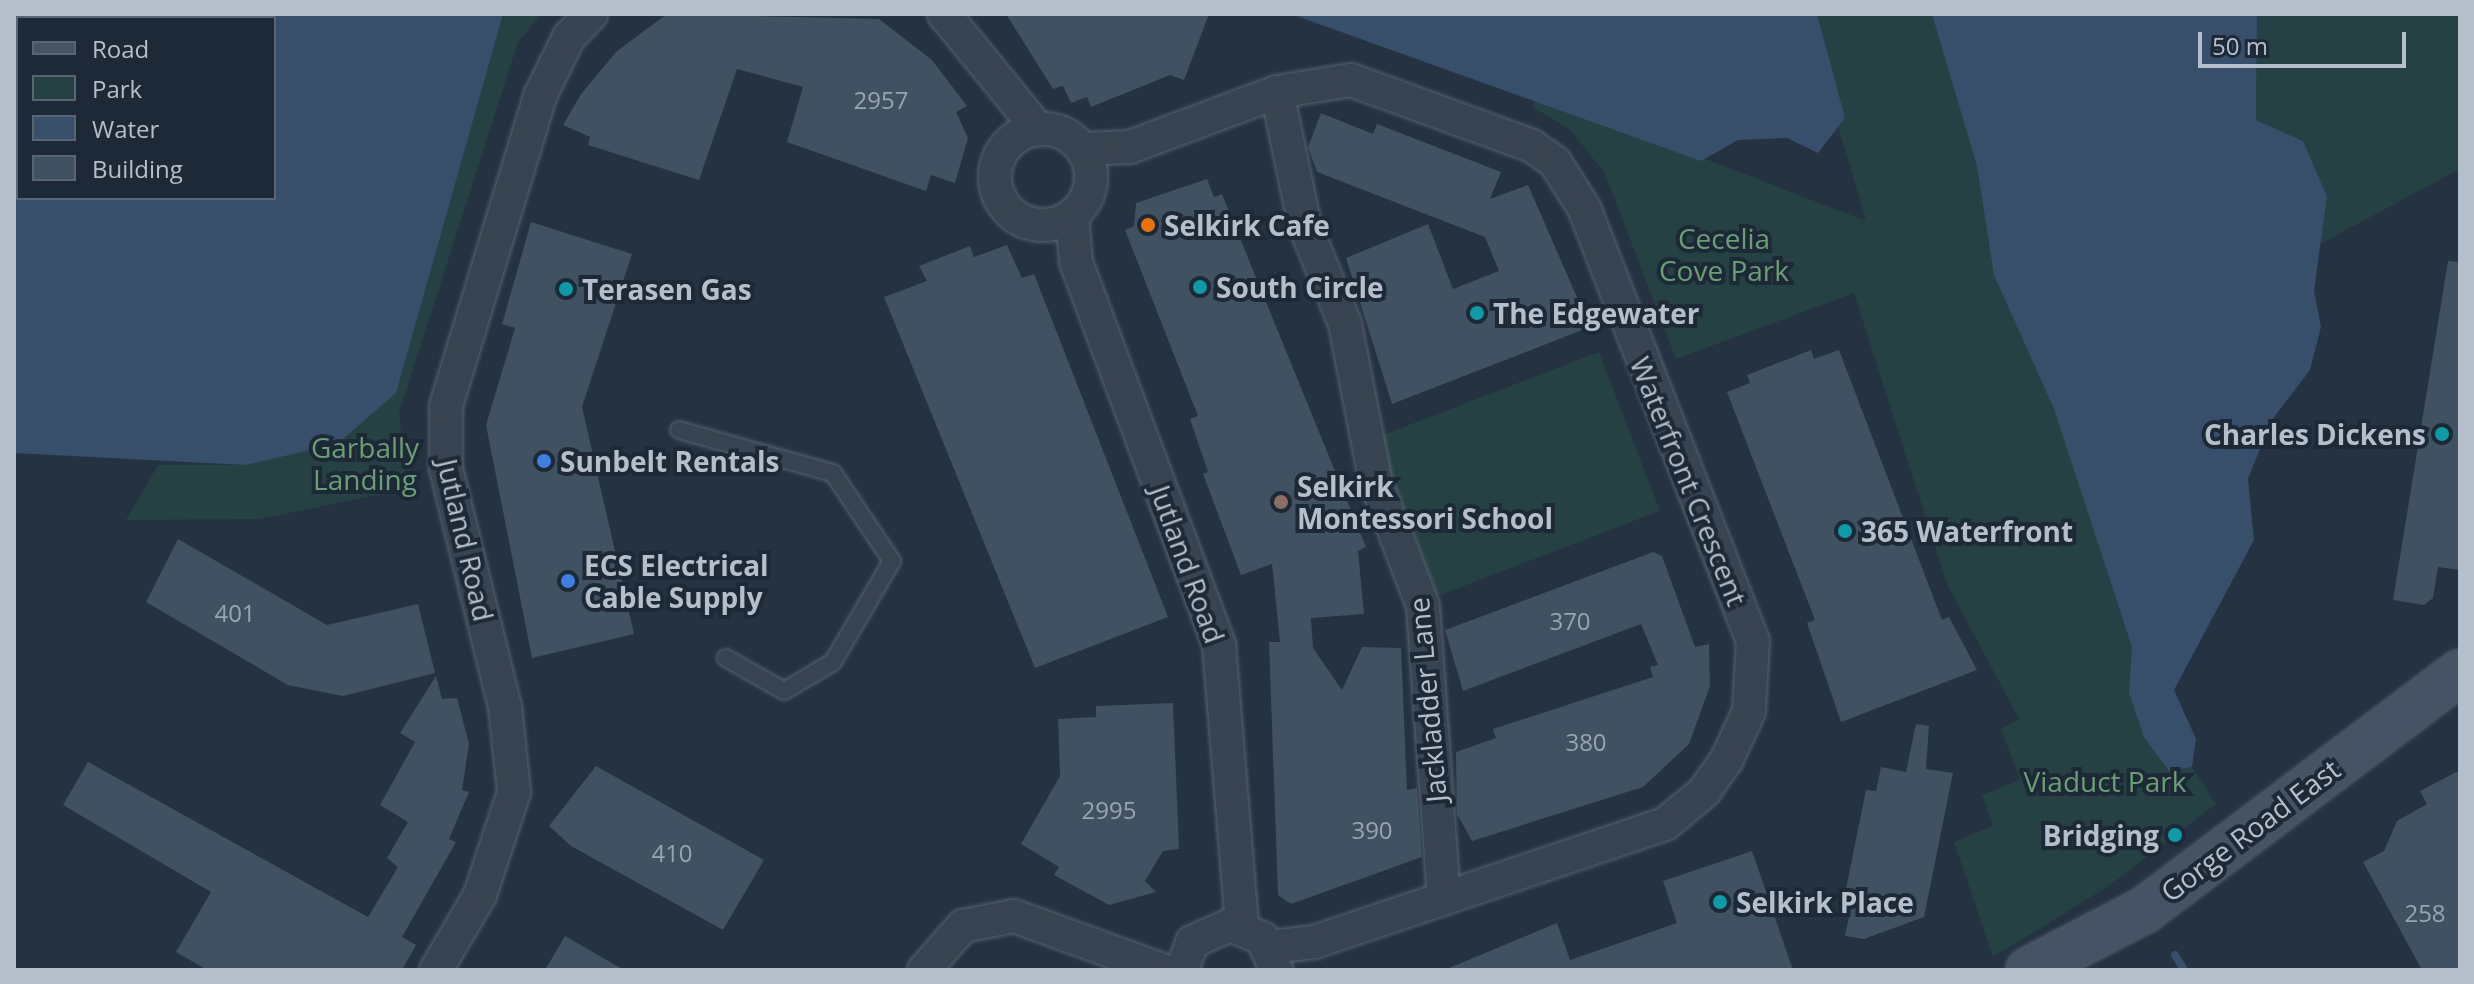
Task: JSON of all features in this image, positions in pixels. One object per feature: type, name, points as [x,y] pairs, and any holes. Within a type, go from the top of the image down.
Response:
[{"type":"main road","name":"Gorge Road East","points":[[2029,970],[2146,909],[2460,672]]},
{"type":"street","name":"Jutland Road","points":[[436,970],[480,895],[504,839],[513,748],[446,469],[446,406],[540,96],[557,56],[591,14]]},
{"type":"street","points":[[944,14],[976,45],[1026,134]]},
{"type":"street","name":"Waterfront Crescent","points":[[1087,163],[1317,80],[1375,85],[1532,146],[1555,162],[1584,208],[1753,641],[1749,711],[1727,759],[1684,811],[1273,959]]},
{"type":"street","name":"Jackladder Lane","points":[[1277,92],[1305,226],[1345,324],[1376,483],[1423,606],[1444,898]]},
{"type":"street","points":[[1063,133],[1087,163],[1087,199],[1058,221],[1016,218],[997,194],[996,163],[1026,134],[1063,133]]},
{"type":"street","name":"Jutland Road","points":[[1058,221],[1219,645],[1233,881],[1230,926]]},
{"type":"street","points":[[924,970],[963,926],[1000,916],[1169,964],[1230,926],[1273,959]]},
{"type":"lane","points":[[679,430],[833,473],[892,561],[833,662],[784,691],[726,658]]},
{"type":"green space","name":"Garbally Landing","points":[[503,14],[541,14],[518,42],[399,413],[407,489],[260,519],[126,520],[158,465],[245,465],[450,187]]},
{"type":"green space","name":"Viaduct Park","points":[[1805,14],[1933,14],[2092,509],[2192,767],[2216,804],[2107,887],[1993,957],[1954,842],[1993,826],[1982,795],[2020,780],[2001,729],[2019,719],[1947,584],[1854,293],[1676,359],[1605,174],[1570,129],[1532,107],[1537,94],[1866,221]]},
{"type":"green space","points":[[2257,14],[2460,14],[2460,169],[2318,245],[2327,196],[2303,141],[2256,120]]},
{"type":"green space","points":[[1599,352],[1660,511],[1438,596],[1377,437]]},
{"type":"water","points":[[106,14],[503,14],[396,393],[337,444],[245,465],[14,453],[14,189],[16,200],[276,200],[276,16]]},
{"type":"water","points":[[1291,14],[1817,14],[1845,118],[1818,153],[1787,138],[1738,140],[1701,161]]},
{"type":"water","points":[[1932,14],[2257,14],[2256,120],[2303,141],[2327,196],[2314,291],[2321,327],[2310,370],[2271,421],[2248,479],[2254,540],[2174,690],[2196,739],[2192,767],[2169,771],[2144,737],[2129,693],[2132,647],[2054,409],[1994,275],[1977,166]]},
{"type":"building","points":[[667,14],[879,19],[932,60],[967,106],[956,112],[968,138],[955,183],[931,175],[926,191],[787,142],[803,87],[737,69],[699,180],[588,145],[590,137],[563,125],[581,94],[617,51]]},
{"type":"building","points":[[1006,14],[1209,14],[1184,80],[1170,75],[1091,107],[1087,97],[1071,103],[1063,86],[1053,89]]},
{"type":"building","points":[[1321,113],[1373,134],[1377,124],[1501,172],[1490,199],[1528,185],[1590,327],[1392,404],[1346,258],[1428,224],[1453,289],[1499,271],[1485,237],[1317,172],[1308,147]]},
{"type":"building","points":[[1207,179],[1214,197],[1222,194],[1366,547],[1358,551],[1364,614],[1311,618],[1313,648],[1342,690],[1362,647],[1401,648],[1407,790],[1417,788],[1422,857],[1291,904],[1278,895],[1269,642],[1280,642],[1272,564],[1241,575],[1203,474],[1208,472],[1190,419],[1198,416],[1125,230],[1134,226],[1136,203]]},
{"type":"building","points":[[531,222],[632,254],[582,407],[634,634],[532,658],[486,425],[515,328],[502,324]]},
{"type":"building","points":[[1007,245],[1022,278],[1034,274],[1168,617],[1035,668],[884,297],[927,281],[919,266],[970,246],[974,257]]},
{"type":"building","name":"Charles Dickens","points":[[2448,261],[2460,262],[2460,570],[2438,567],[2433,598],[2424,605],[2393,600]]},
{"type":"building","name":"365 Waterfront","points":[[1811,350],[1814,359],[1839,350],[1942,620],[1949,617],[1977,670],[1841,722],[1807,623],[1815,620],[1727,392],[1750,383],[1747,375]]},
{"type":"building","points":[[178,539],[327,625],[418,604],[435,673],[343,696],[288,685],[146,602]]},
{"type":"building","points":[[1653,552],[1662,556],[1695,647],[1709,644],[1710,686],[1689,744],[1643,787],[1472,841],[1457,814],[1456,752],[1496,738],[1493,729],[1653,677],[1650,667],[1658,665],[1641,624],[1463,691],[1445,630]]},
{"type":"building","points":[[436,676],[442,699],[457,698],[469,744],[462,790],[469,792],[449,839],[456,842],[402,937],[416,945],[402,970],[207,970],[176,952],[211,892],[63,805],[88,762],[368,917],[398,867],[387,858],[408,822],[380,805],[415,742],[400,733]]},
{"type":"building","points":[[1173,703],[1179,849],[1163,851],[1145,881],[1156,892],[1109,905],[1054,875],[1059,867],[1021,844],[1060,776],[1058,719],[1096,717],[1096,706]]},
{"type":"building","name":"Selkirk Place","points":[[1916,724],[1929,726],[1926,769],[1953,773],[1924,917],[1864,939],[1845,936],[1852,901],[1844,899],[1866,790],[1876,791],[1881,767],[1906,772]]},
{"type":"building","points":[[596,766],[764,860],[723,930],[571,846],[549,826]]},
{"type":"building","points":[[2460,770],[2460,970],[2422,970],[2363,862],[2384,851],[2397,821],[2427,804],[2420,791]]},
{"type":"building","name":"Selkirk Place","points":[[1752,851],[1793,970],[1444,970],[1557,923],[1570,960],[1677,923],[1663,881]]},
{"type":"building","points":[[565,936],[624,970],[545,970]]},
{"type":"waterway","points":[[2175,955],[2184,970]]},
{"type":"place","name":"Selkirk Cafe","points":[[1148,225]]},
{"type":"place","name":"South Circle","points":[[1200,287]]},
{"type":"place","name":"Terasen Gas","points":[[566,289]]},
{"type":"place","name":"The Edgewater","points":[[1477,313]]},
{"type":"place","name":"Charles Dickens","points":[[2442,434]]},
{"type":"place","name":"Sunbelt Rentals","points":[[544,461]]},
{"type":"place","name":"Selkirk Montessori School","points":[[1281,502]]},
{"type":"place","name":"365 Waterfront","points":[[1845,531]]},
{"type":"place","name":"ECS Electrical Cable Supply","points":[[568,581]]},
{"type":"place","name":"Bridging","points":[[2175,835]]},
{"type":"place","name":"Selkirk Place","points":[[1720,902]]},
{"type":"park label","name":"Cecelia Cove Park","points":[[1724,254]]}]
